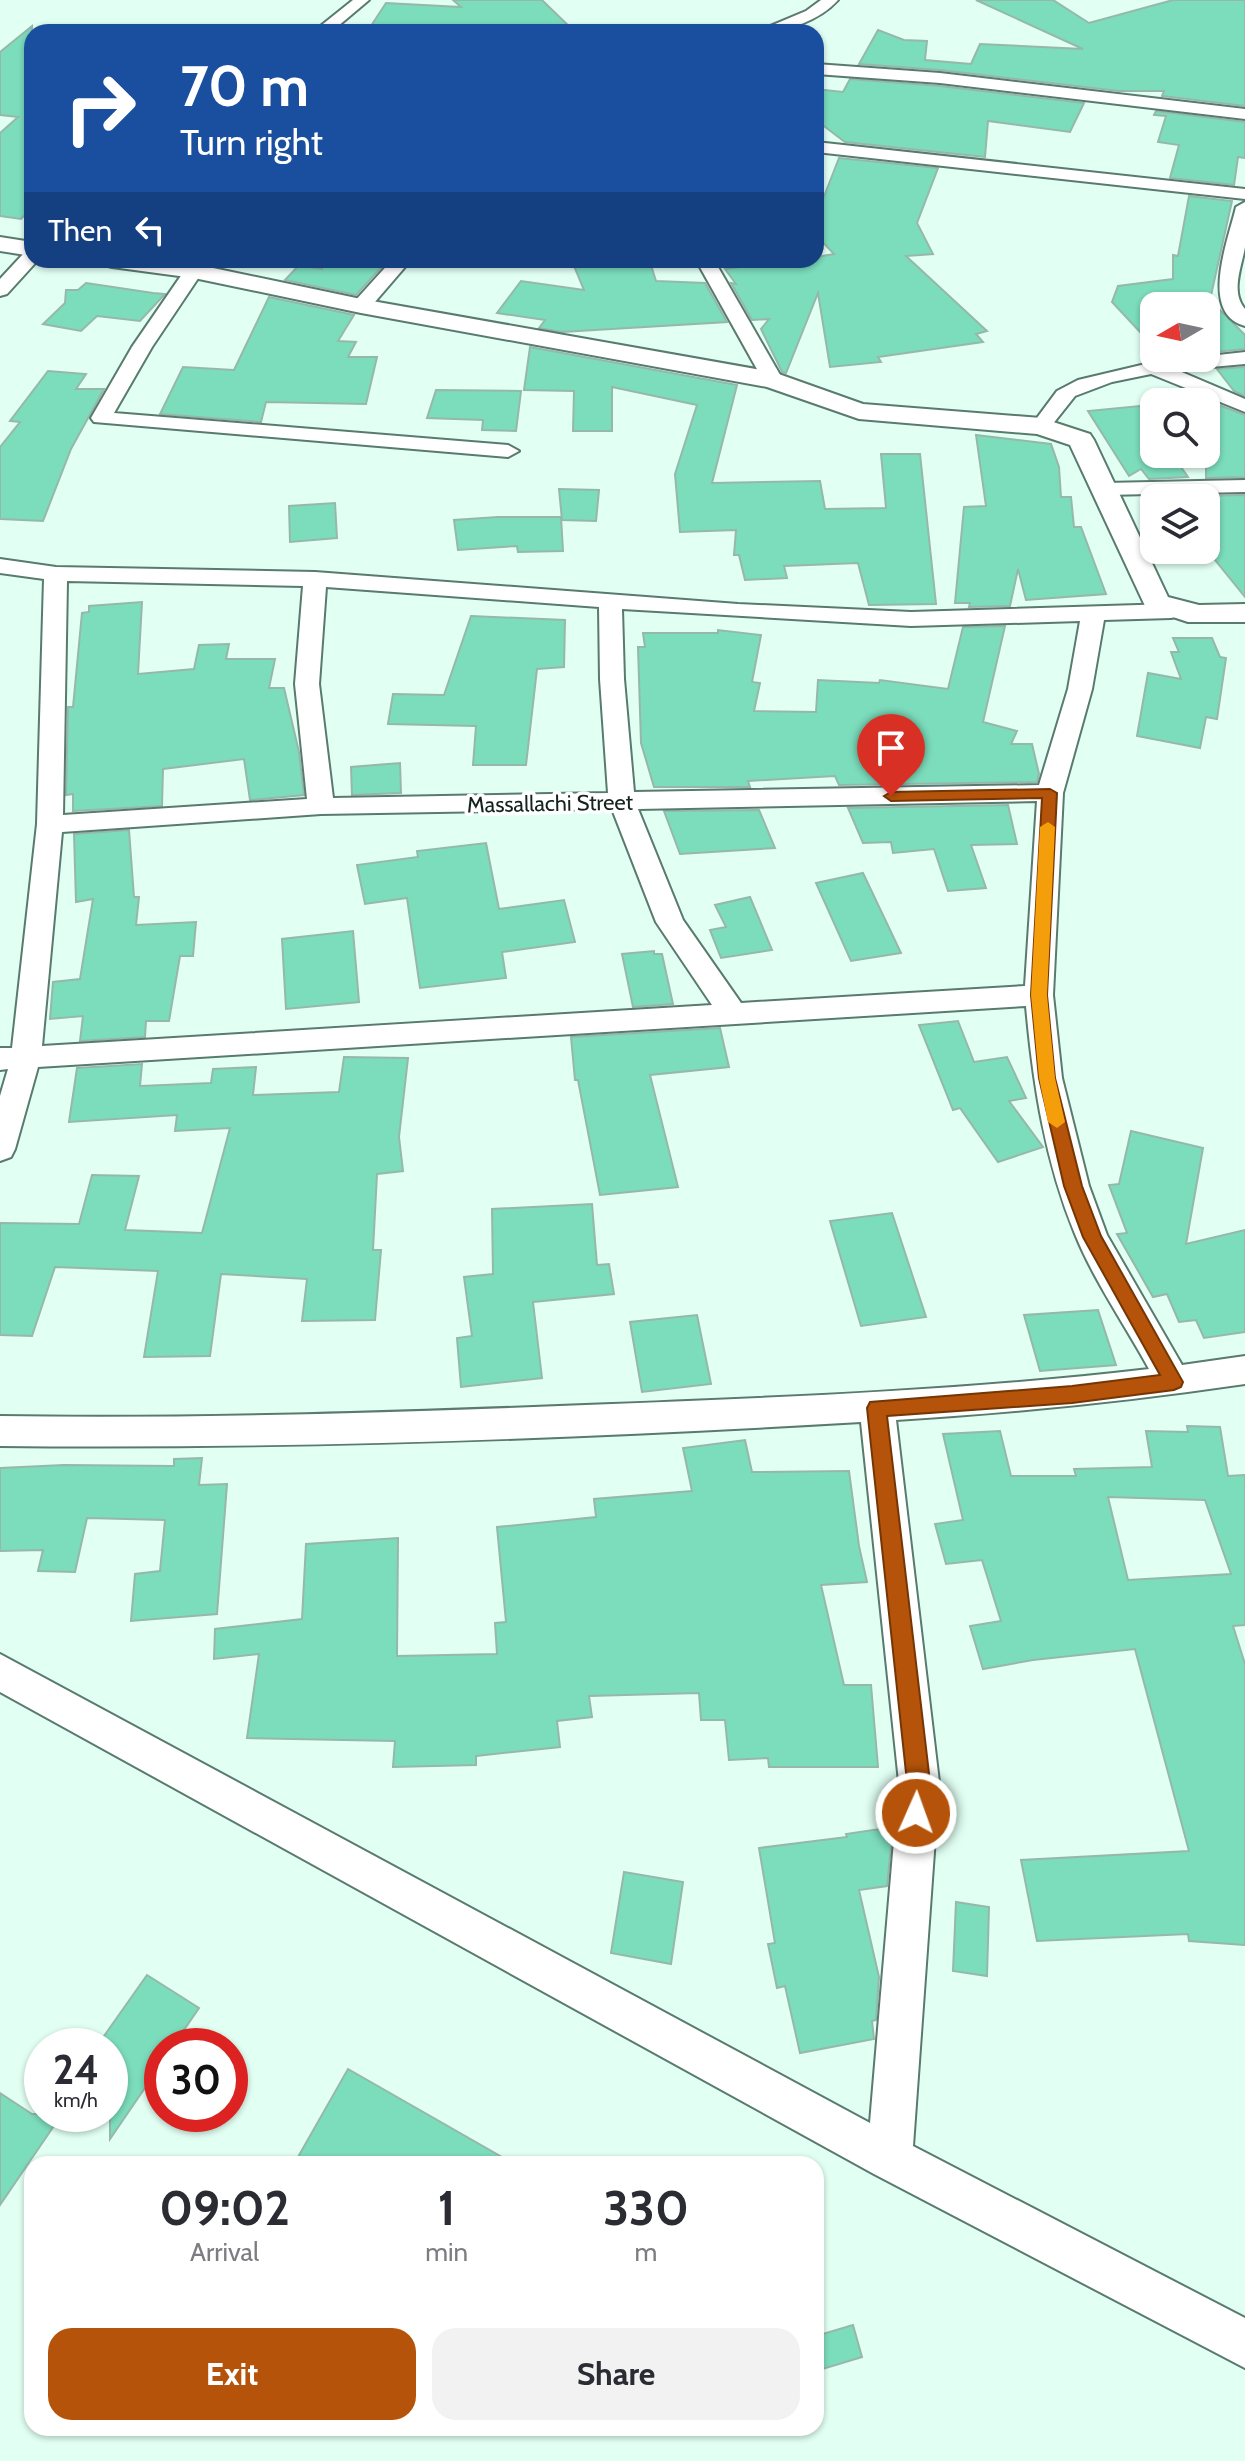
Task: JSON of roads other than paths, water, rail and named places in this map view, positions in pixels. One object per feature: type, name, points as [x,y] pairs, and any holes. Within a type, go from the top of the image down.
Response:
[{"type":"street","points":[[331,24],[362,0]]},
{"type":"street","points":[[787,24],[831,0]]},
{"type":"street","points":[[824,70],[940,78],[1245,114]]},
{"type":"street","points":[[824,148],[1245,194]]},
{"type":"street","points":[[1245,207],[1228,278],[1230,304],[1245,320]]},
{"type":"street","points":[[0,244],[24,248]]},
{"type":"street","points":[[0,290],[24,264]]},
{"type":"street","points":[[197,268],[142,347],[101,418],[508,451]]},
{"type":"street","points":[[202,268],[361,306],[773,380],[859,411],[1041,426],[1081,440],[1156,602],[1171,611]]},
{"type":"street","points":[[361,306],[395,268]]},
{"type":"street","points":[[706,268],[773,380]]},
{"type":"street","points":[[1220,361],[1245,358]]},
{"type":"street","points":[[1041,426],[1066,394],[1092,382],[1142,372]]},
{"type":"street","points":[[1164,372],[1245,406]]},
{"type":"street","points":[[1105,489],[1245,486]]},
{"type":"street","points":[[0,566],[56,574],[315,579],[738,611],[911,619],[1171,611],[1194,615],[1245,613]]},
{"type":"street","points":[[0,1149],[50,824],[56,574]]},
{"type":"street","points":[[315,579],[307,684],[321,806]]},
{"type":"street","points":[[610,599],[612,679],[622,801],[670,922],[733,1014]]},
{"type":"street","points":[[1093,613],[1080,689],[1050,793],[1039,995],[1047,1078],[1073,1186],[1092,1237],[1174,1382]]},
{"type":"street","name":"Massallachi Street","points":[[50,824],[321,806],[1050,793]]},
{"type":"street","points":[[13,1058],[1039,995]]},
{"type":"street","points":[[0,1431],[99,1433],[404,1426],[877,1408],[1072,1394],[1245,1370]]},
{"type":"street","points":[[877,1408],[919,1782],[890,2158]]},
{"type":"street","points":[[0,1672],[890,2158],[1245,2344]]}]
